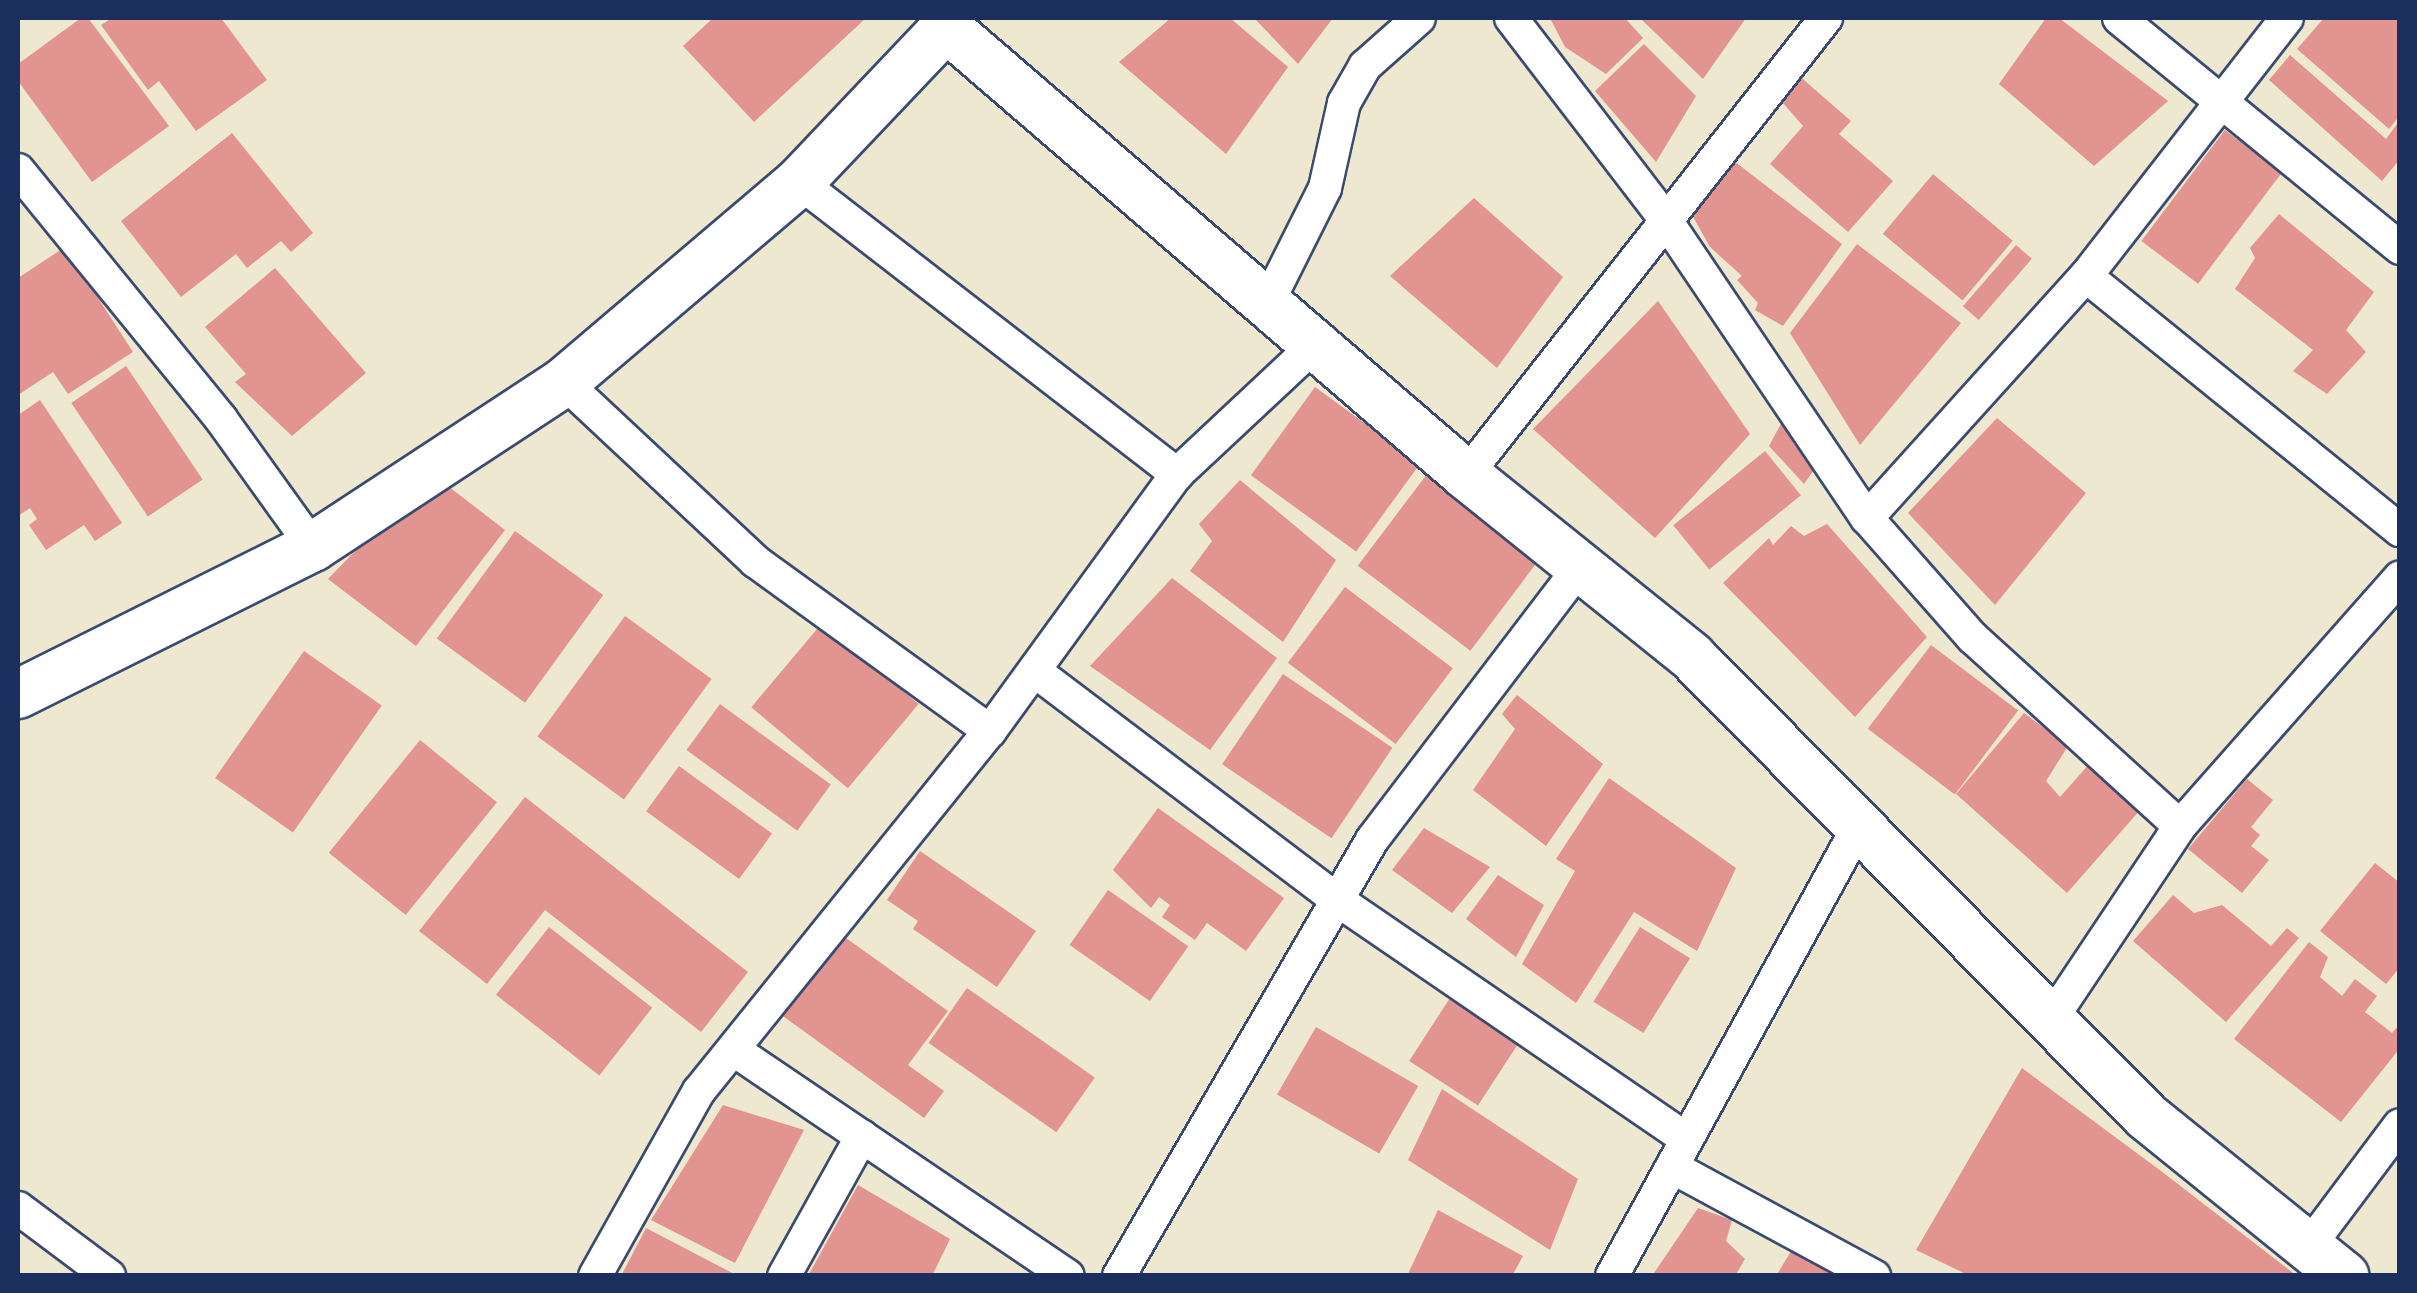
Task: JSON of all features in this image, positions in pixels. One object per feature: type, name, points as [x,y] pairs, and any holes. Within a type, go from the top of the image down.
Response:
[{"type":"street","points":[[1268,302],[1324,188],[1344,103],[1366,66],[1420,18]]},
{"type":"street","points":[[1510,18],[1664,216],[1868,518],[1972,637],[2180,826]]},
{"type":"street","points":[[1466,475],[1664,216],[1826,18]]},
{"type":"street","points":[[2120,18],[2400,248]]},
{"type":"street","points":[[1868,518],[2086,276],[2219,98],[2287,18]]},
{"type":"street","points":[[18,694],[313,548],[564,382],[799,182],[945,21],[1466,475],[1692,657],[1861,822],[2146,1116],[2326,1261],[2400,1125]]},
{"type":"street","points":[[18,170],[221,419],[313,548]]},
{"type":"street","points":[[799,182],[1178,474]]},
{"type":"street","points":[[2086,276],[2400,530]]},
{"type":"street","points":[[595,1276],[699,1091],[1036,672],[1178,474],[1316,344]]},
{"type":"street","points":[[564,382],[755,561],[990,731]]},
{"type":"street","points":[[1119,1276],[1372,840],[1580,567]]},
{"type":"street","points":[[2052,1018],[2180,826],[2400,577]]},
{"type":"street","points":[[1036,672],[1679,1153],[1874,1276]]},
{"type":"street","points":[[1612,1276],[1861,822]]},
{"type":"street","points":[[734,1050],[1068,1276]]},
{"type":"street","points":[[784,1276],[862,1136]]},
{"type":"street","points":[[18,1208],[108,1276]]},
{"type":"building","points":[[81,18],[88,18],[169,126],[92,182],[18,81],[18,64]]},
{"type":"building","points":[[112,18],[221,18],[267,80],[196,131],[159,81],[148,90],[101,25]]},
{"type":"building","points":[[713,18],[866,18],[754,122],[683,46]]},
{"type":"building","points":[[1171,18],[1230,18],[1288,67],[1226,154],[1119,62]]},
{"type":"building","points":[[1254,18],[1333,18],[1298,64]]},
{"type":"building","points":[[1550,18],[1625,18],[1643,38],[1606,74],[1565,47]]},
{"type":"building","points":[[1640,18],[1746,18],[1703,79]]},
{"type":"building","points":[[2046,18],[2059,18],[2168,101],[2094,166],[1999,84]]},
{"type":"building","points":[[2324,18],[2400,18],[2400,115],[2389,129],[2297,49]]},
{"type":"building","points":[[1644,44],[1696,96],[1656,162],[1595,91]]},
{"type":"building","points":[[2290,55],[2386,139],[2400,120],[2400,159],[2382,181],[2269,80]]},
{"type":"building","points":[[1797,74],[1851,121],[1839,134],[1893,181],[1848,232],[1770,164],[1803,126],[1777,96]]},
{"type":"building","points":[[2225,130],[2282,173],[2198,284],[2141,241]]},
{"type":"building","points":[[232,133],[313,233],[291,252],[281,241],[247,268],[236,254],[181,297],[121,221]]},
{"type":"building","points":[[1730,158],[1842,244],[1783,326],[1755,310],[1758,303],[1737,280],[1742,276],[1710,247],[1687,206]]},
{"type":"building","points":[[1933,174],[2013,241],[1963,301],[1883,234]]},
{"type":"building","points":[[1474,198],[1563,277],[1497,368],[1390,276]]},
{"type":"building","points":[[2279,214],[2374,292],[2346,330],[2366,352],[2327,394],[2293,371],[2313,350],[2235,289],[2255,258],[2250,248]]},
{"type":"building","points":[[1857,244],[1961,323],[1860,445],[1790,333]]},
{"type":"building","points":[[2016,245],[2032,259],[1979,320],[1963,306]]},
{"type":"building","points":[[65,247],[133,352],[68,394],[53,372],[18,395],[18,278]]},
{"type":"building","points":[[275,268],[366,373],[292,436],[235,382],[246,374],[205,327]]},
{"type":"building","points":[[1658,301],[1750,434],[1655,538],[1533,429]]},
{"type":"building","points":[[126,366],[203,480],[148,516],[71,403]]},
{"type":"building","points":[[1315,387],[1420,463],[1356,552],[1251,475]]},
{"type":"building","points":[[40,400],[122,523],[95,541],[84,525],[46,550],[29,525],[37,519],[30,508],[18,516],[18,415]]},
{"type":"building","points":[[1784,418],[1819,463],[1804,484],[1769,446]]},
{"type":"building","points":[[1997,418],[2086,493],[1995,605],[1908,513]]},
{"type":"building","points":[[1765,451],[1801,495],[1709,570],[1673,525]]},
{"type":"building","points":[[431,473],[505,530],[416,646],[328,579]]},
{"type":"building","points":[[1427,474],[1540,559],[1470,651],[1358,566]]},
{"type":"building","points":[[1240,480],[1336,560],[1283,642],[1190,571],[1212,541],[1199,524]]},
{"type":"building","points":[[1827,524],[1927,637],[1855,717],[1723,583],[1769,538],[1773,545],[1791,526],[1804,536]]},
{"type":"building","points":[[515,531],[603,595],[525,703],[437,639]]},
{"type":"building","points":[[1172,578],[1277,658],[1210,750],[1090,666]]},
{"type":"building","points":[[1345,587],[1453,668],[1396,744],[1288,663]]},
{"type":"building","points":[[625,616],[712,679],[624,799],[537,737]]},
{"type":"building","points":[[822,623],[919,704],[848,788],[751,707]]},
{"type":"building","points":[[1931,645],[2018,711],[1955,794],[1868,729]]},
{"type":"building","points":[[304,651],[382,705],[293,832],[215,778]]},
{"type":"building","points":[[1283,674],[1392,748],[1331,838],[1222,764]]},
{"type":"building","points":[[1517,695],[1603,764],[1546,846],[1473,790],[1515,729],[1502,714]]},
{"type":"building","points":[[720,704],[831,785],[797,831],[686,750]]},
{"type":"building","points":[[2024,713],[2068,746],[2046,781],[2060,797],[2090,763],[2141,809],[2067,893],[1956,794]]},
{"type":"building","points":[[420,740],[497,802],[406,915],[329,853]]},
{"type":"building","points":[[679,766],[772,834],[739,879],[646,811]]},
{"type":"building","points":[[1609,778],[1736,868],[1697,951],[1634,912],[1576,1003],[1522,964],[1575,871],[1556,859]]},
{"type":"building","points":[[2247,779],[2273,800],[2251,827],[2260,835],[2251,846],[2269,860],[2242,893],[2188,849]]},
{"type":"building","points":[[525,797],[748,972],[701,1032],[545,910],[487,984],[419,931]]},
{"type":"building","points":[[1158,808],[1284,898],[1246,951],[1207,923],[1195,940],[1162,917],[1170,905],[1159,897],[1151,908],[1113,870]]},
{"type":"building","points":[[1424,828],[1490,867],[1452,913],[1392,870]]},
{"type":"building","points":[[920,851],[1036,931],[997,987],[913,929],[918,921],[887,900]]},
{"type":"building","points":[[2375,863],[2400,883],[2400,967],[2386,984],[2320,931]]},
{"type":"building","points":[[1498,875],[1544,905],[1516,957],[1466,919]]},
{"type":"building","points":[[1108,890],[1188,946],[1150,1001],[1070,945]]},
{"type":"building","points":[[2173,895],[2194,913],[2222,905],[2271,946],[2287,928],[2299,938],[2226,1022],[2133,941]]},
{"type":"building","points":[[549,927],[652,1008],[599,1075],[496,995]]},
{"type":"building","points":[[1640,927],[1690,958],[1643,1033],[1593,1002]]},
{"type":"building","points":[[839,933],[948,1011],[908,1065],[944,1091],[924,1118],[780,1014]]},
{"type":"building","points":[[2309,942],[2328,957],[2320,977],[2342,996],[2355,979],[2377,996],[2365,1012],[2392,1033],[2400,1024],[2400,1048],[2341,1122],[2234,1039]]},
{"type":"building","points":[[967,988],[1095,1077],[1056,1132],[929,1043]]},
{"type":"building","points":[[1450,998],[1519,1043],[1478,1106],[1409,1061]]},
{"type":"building","points":[[1316,1027],[1418,1086],[1379,1154],[1277,1095]]},
{"type":"building","points":[[2022,1068],[2297,1276],[1970,1276],[1916,1250]]},
{"type":"building","points":[[1442,1089],[1578,1179],[1550,1250],[1408,1160]]},
{"type":"building","points":[[723,1105],[804,1130],[735,1263],[651,1220]]},
{"type":"building","points":[[858,1185],[950,1239],[932,1276],[808,1276]]},
{"type":"building","points":[[1698,1208],[1732,1220],[1726,1241],[1745,1259],[1735,1276],[1652,1276]]},
{"type":"building","points":[[1438,1210],[1523,1256],[1512,1276],[1407,1276]]},
{"type":"building","points":[[646,1228],[738,1276],[621,1276]]},
{"type":"building","points":[[1796,1243],[1854,1276],[1776,1276]]}]
